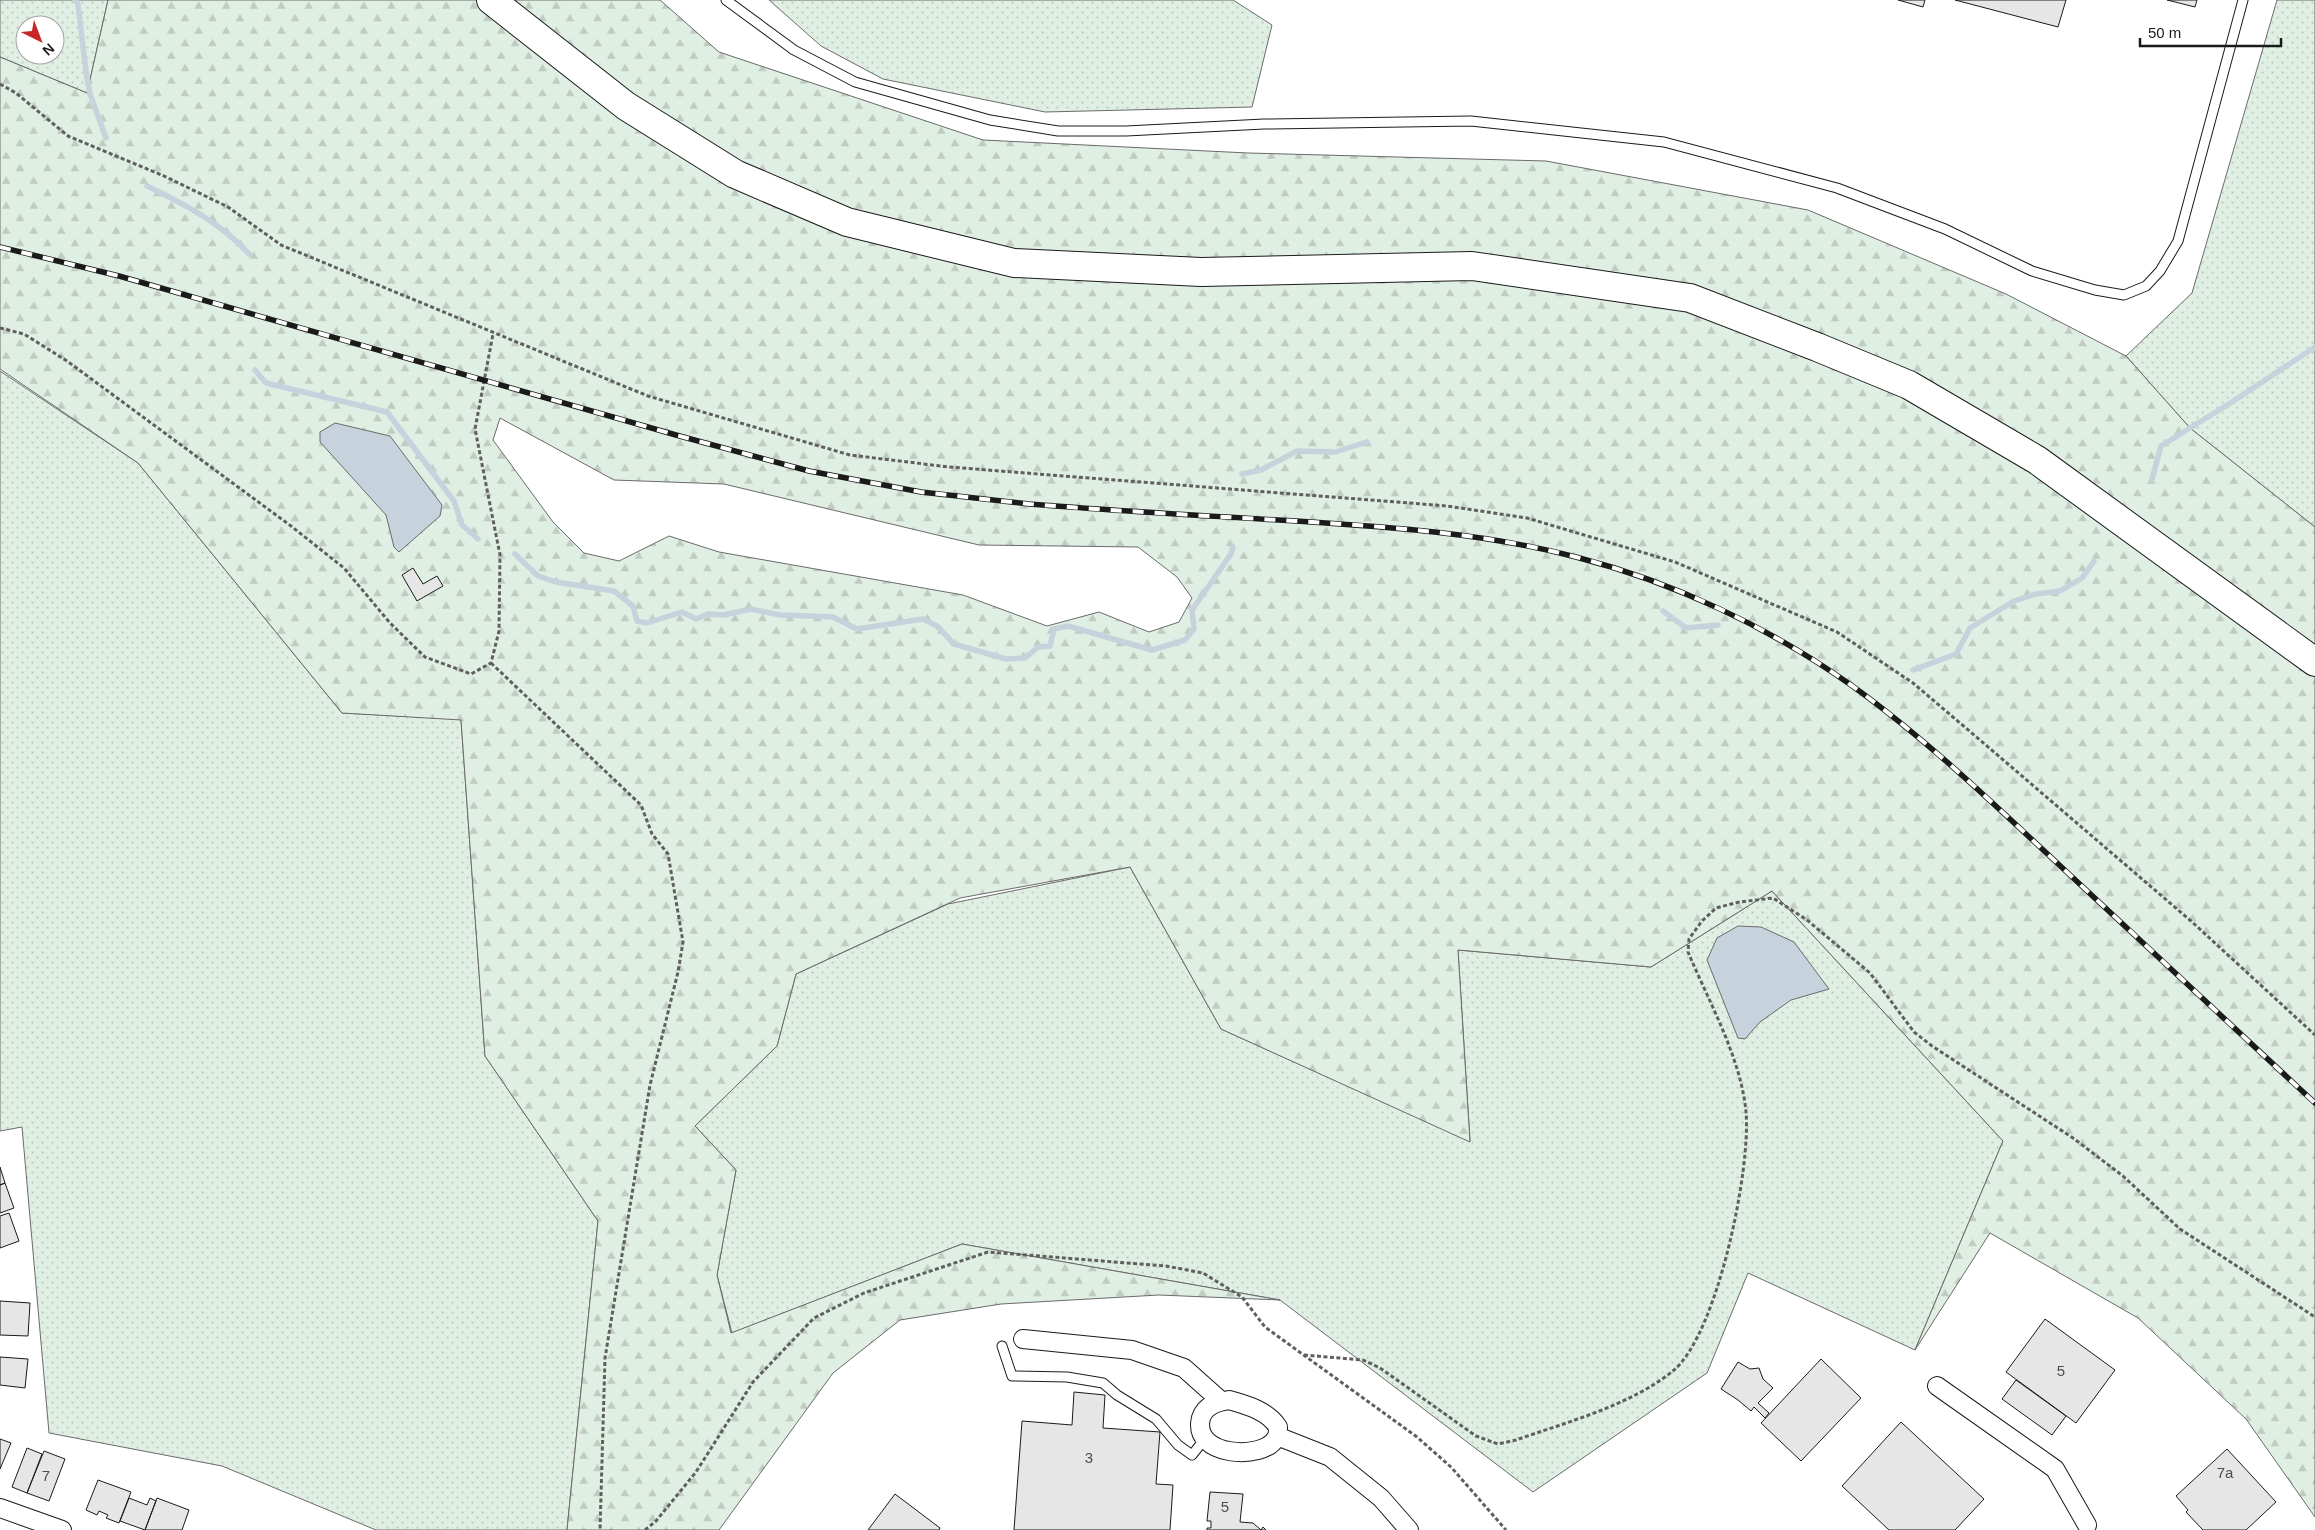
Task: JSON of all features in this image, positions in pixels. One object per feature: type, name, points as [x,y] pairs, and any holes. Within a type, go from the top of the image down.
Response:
[{"type":"main road","points":[[491,0],[626,106],[727,168],[856,224],[1014,262],[1201,272],[1472,266],[1690,298],[1817,347],[1917,390],[2037,460],[2315,662]]},
{"type":"street","points":[[1023,1339],[1132,1350],[1184,1368],[1221,1401]]},
{"type":"street","points":[[1937,1386],[2055,1469],[2088,1528]]},
{"type":"street","points":[[1229,1400],[1240,1403],[1273,1419],[1278,1427],[1277,1436],[1270,1445],[1260,1449],[1240,1452],[1221,1449],[1204,1440],[1200,1430],[1202,1416],[1214,1404],[1221,1401],[1229,1400]]},
{"type":"street","points":[[1277,1436],[1330,1457],[1381,1498],[1409,1530]]},
{"type":"street","points":[[0,1508],[62,1530]]},
{"type":"lane","points":[[726,0],[794,50],[855,82],[990,120],[1058,131],[1126,131],[1264,124],[1471,121],[1664,142],[1837,188],[1945,229],[2032,271],[2096,290],[2124,295],[2146,286],[2160,271],[2178,241],[2243,0]]},
{"type":"lane","points":[[1002,1346],[1012,1376],[1066,1377],[1103,1383],[1117,1395],[1156,1419],[1178,1445],[1192,1455],[1204,1440]]},
{"type":"path","points":[[0,84],[16,93],[68,136],[164,176],[228,207],[281,245],[493,334],[648,396],[850,455],[949,467],[1447,506],[1527,518],[1675,562],[1836,632],[1912,684],[2191,921],[2315,1035]]},
{"type":"path","points":[[0,328],[24,334],[67,361],[292,526],[344,568],[390,623],[425,657],[471,674],[491,663],[499,631],[500,555],[475,429],[493,334]]},
{"type":"path","points":[[491,663],[641,804],[652,834],[668,854],[683,942],[678,972],[650,1085],[605,1358],[600,1530]]},
{"type":"path","points":[[1304,1355],[1363,1360],[1380,1368],[1476,1436],[1498,1444],[1516,1440],[1625,1400],[1655,1384],[1675,1369],[1687,1356],[1704,1322],[1720,1276],[1742,1180],[1746,1142],[1746,1111],[1737,1067],[1688,952],[1689,939],[1702,921],[1716,908],[1739,902],[1773,898],[1807,920],[1870,973],[1914,1032],[1932,1046],[2073,1138],[2123,1176],[2180,1229],[2315,1317]]},
{"type":"green space","points":[[0,0],[108,0],[87,93],[19,65],[65,65],[65,15],[15,15],[15,63],[0,57]]},
{"type":"green space","points":[[108,0],[660,0],[719,52],[983,140],[1248,153],[1546,161],[1808,210],[2006,294],[2126,356],[2190,428],[2315,527],[2315,1517],[2246,1419],[2138,1318],[1990,1233],[1915,1350],[2003,1141],[1772,891],[1651,967],[1458,950],[1470,1142],[1221,1029],[1130,867],[960,898],[796,974],[777,1046],[695,1126],[736,1170],[717,1275],[731,1333],[962,1244],[1280,1300],[1159,1295],[1001,1304],[900,1320],[833,1373],[719,1530],[567,1530],[598,1221],[485,1056],[461,720],[342,713],[138,463],[0,369],[0,57],[15,63],[15,65],[19,65],[87,93]],"holes":[[[500,418],[614,480],[724,484],[979,545],[1138,547],[1177,577],[1192,598],[1179,622],[1149,632],[1099,612],[1047,626],[963,595],[719,552],[669,536],[619,561],[584,553],[553,522],[493,440]]]},
{"type":"green space","points":[[769,0],[1233,0],[1272,25],[1252,107],[1045,112],[883,79],[821,46]]},
{"type":"green space","points":[[2277,0],[2315,0],[2315,527],[2190,428],[2126,356],[2192,293]]},
{"type":"green space","points":[[0,371],[138,463],[342,713],[461,719],[485,1056],[598,1221],[567,1530],[376,1530],[222,1466],[49,1433],[22,1127],[0,1131]]},
{"type":"green space","points":[[1130,867],[1221,1029],[1470,1141],[1458,950],[1651,967],[1772,891],[2003,1141],[1915,1350],[1748,1273],[1707,1373],[1533,1492],[1280,1300],[962,1244],[732,1333],[717,1275],[736,1170],[695,1126],[777,1046],[796,974],[948,904]]},
{"type":"shaded area","points":[[335,423],[390,436],[442,505],[440,516],[399,552],[394,547],[386,515],[320,442],[320,432]]},
{"type":"shaded area","points":[[1738,926],[1761,927],[1794,942],[1829,989],[1791,1000],[1760,1022],[1745,1039],[1738,1038],[1707,960],[1717,938]]},
{"type":"building","points":[[1898,0],[1925,0],[1923,7]]},
{"type":"building","points":[[1955,0],[2066,0],[2058,27]]},
{"type":"building","points":[[2167,0],[2197,0],[2195,7]]},
{"type":"building","points":[[413,568],[423,584],[437,576],[443,586],[417,601],[402,575]]},
{"type":"building","points":[[0,1167],[5,1183],[0,1185]]},
{"type":"building","points":[[5,1183],[14,1208],[0,1213],[0,1185]]},
{"type":"building","points":[[9,1213],[19,1241],[0,1248],[0,1216]]},
{"type":"building","points":[[0,1301],[30,1303],[28,1336],[0,1335]]},
{"type":"building","points":[[2045,1319],[2115,1370],[2076,1423],[2006,1372]]},
{"type":"building","points":[[0,1357],[28,1359],[25,1388],[0,1385]]},
{"type":"building","points":[[1821,1359],[1861,1398],[1801,1461],[1761,1423]]},
{"type":"building","points":[[1738,1362],[1750,1369],[1759,1368],[1763,1379],[1773,1388],[1758,1403],[1769,1413],[1765,1418],[1754,1407],[1751,1411],[1721,1389]]},
{"type":"building","points":[[2016,1380],[2066,1416],[2052,1435],[2002,1399]]},
{"type":"building","points":[[1074,1392],[1105,1395],[1103,1428],[1160,1432],[1156,1484],[1173,1485],[1170,1530],[1014,1530],[1022,1421],[1072,1425]]},
{"type":"building","points":[[1901,1422],[1984,1499],[1955,1530],[1889,1530],[1842,1486]]},
{"type":"building","points":[[0,1439],[11,1443],[0,1469]]},
{"type":"building","points":[[27,1448],[42,1454],[27,1493],[12,1487]]},
{"type":"building","points":[[2227,1449],[2276,1502],[2246,1530],[2203,1530],[2186,1512],[2188,1510],[2176,1496]]},
{"type":"building","points":[[44,1451],[65,1459],[49,1501],[27,1493]]},
{"type":"building","points":[[98,1480],[131,1492],[119,1523],[106,1518],[108,1515],[99,1511],[97,1515],[86,1510]]},
{"type":"building","points":[[1210,1492],[1243,1494],[1240,1522],[1253,1523],[1261,1530],[1207,1530],[1207,1528],[1211,1528],[1211,1521],[1207,1521]]},
{"type":"building","points":[[895,1494],[940,1528],[939,1530],[868,1530]]},
{"type":"building","points":[[129,1498],[147,1505],[150,1498],[156,1501],[145,1530],[120,1521]]},
{"type":"building","points":[[157,1498],[189,1510],[182,1530],[145,1530]]},
{"type":"waterway","points":[[75,0],[78,4],[90,94],[106,138]]},
{"type":"waterway","points":[[147,186],[188,207],[214,224],[249,254]]},
{"type":"waterway","points":[[2152,479],[2161,446],[2315,347]]},
{"type":"waterway","points":[[255,370],[266,383],[387,412],[454,501],[462,525],[478,539]]},
{"type":"waterway","points":[[1242,474],[1261,470],[1297,451],[1335,452],[1367,442]]},
{"type":"waterway","points":[[515,554],[538,576],[556,582],[614,591],[633,606],[637,621],[647,623],[682,612],[696,619],[708,614],[724,615],[751,609],[780,615],[833,617],[857,629],[923,619],[937,626],[954,644],[1006,659],[1025,658],[1038,647],[1050,646],[1054,629],[1068,626],[1152,650],[1185,640],[1194,629],[1192,610],[1231,554],[1233,547]]},
{"type":"waterway","points":[[1913,670],[1956,654],[1970,628],[2014,601],[2036,594],[2060,591],[2082,578],[2094,561]]},
{"type":"waterway","points":[[1663,611],[1686,628],[1718,625]]},
{"type":"railway","points":[[0,247],[119,276],[676,435],[809,471],[921,492],[1029,504],[1437,532],[1541,549],[1612,567],[1648,579],[1719,609],[1787,644],[1820,664],[1880,707],[1936,752],[1990,801],[2315,1103]]}]
